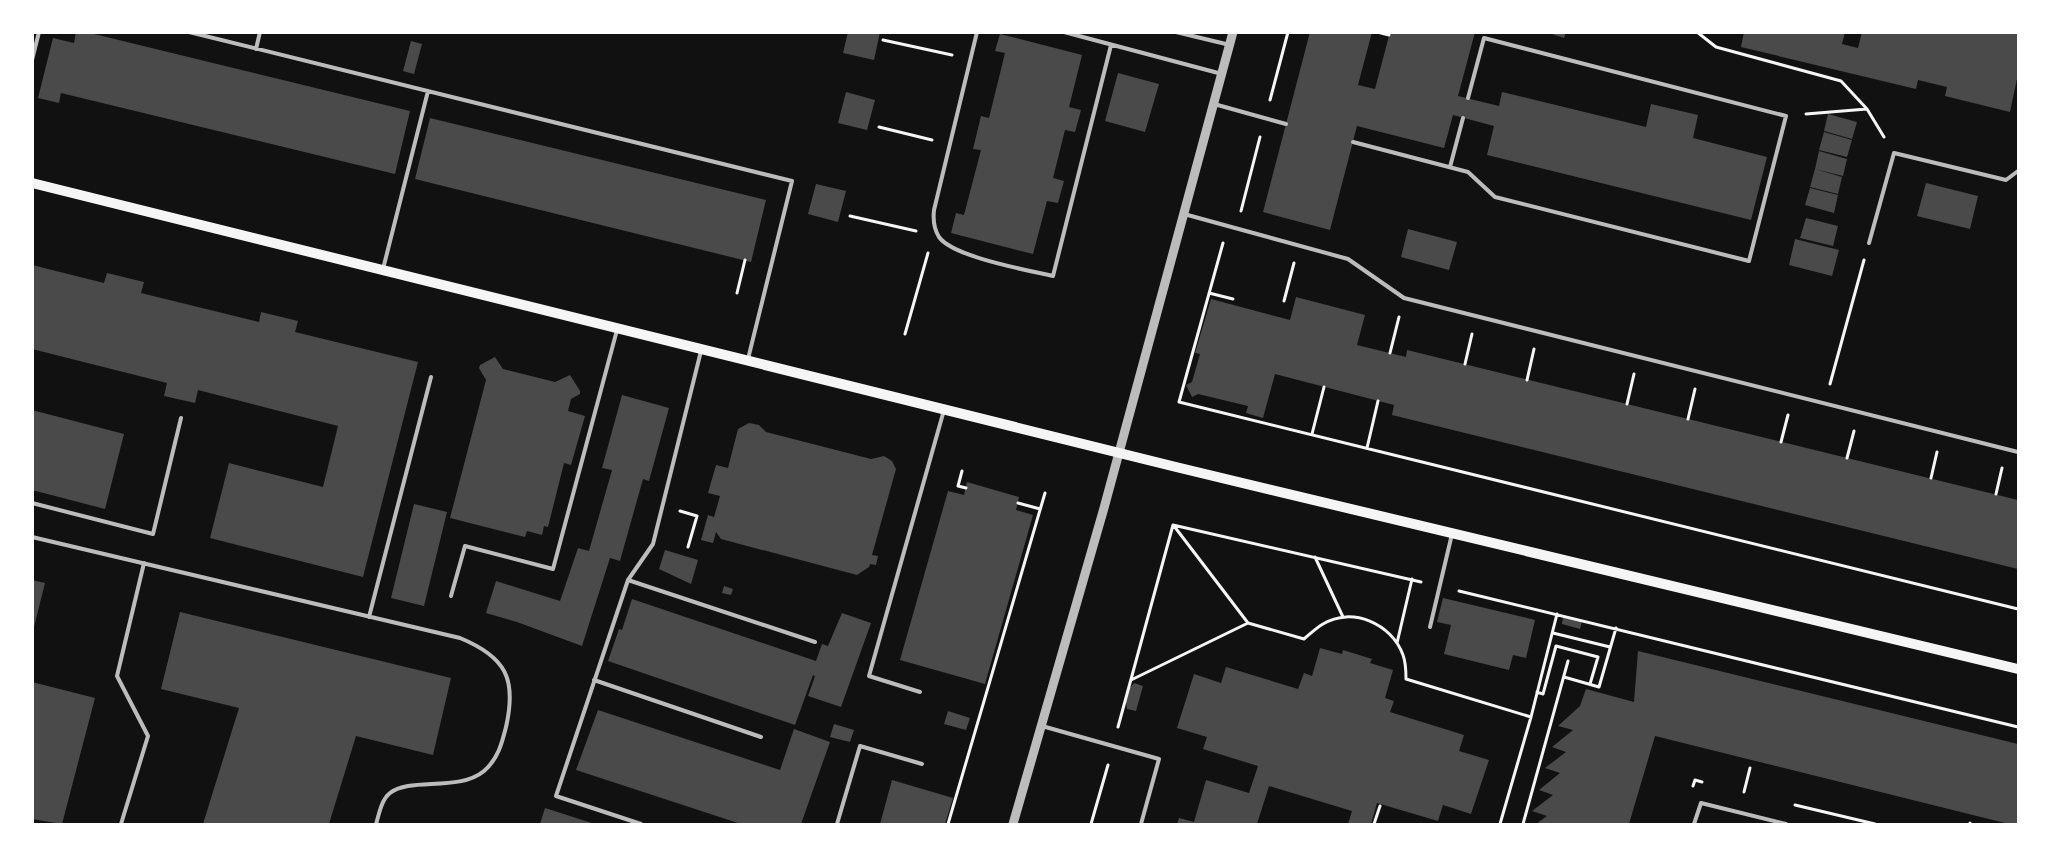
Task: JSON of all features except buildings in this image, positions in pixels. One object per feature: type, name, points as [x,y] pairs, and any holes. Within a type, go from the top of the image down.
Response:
[{"type":"main road","points":[[32,183],[1119,453],[2018,668]]},
{"type":"street","points":[[1013,824],[1119,453],[1233,32]]},
{"type":"lane","points":[[32,60],[39,32]]},
{"type":"lane","points":[[189,32],[792,180],[748,360]]},
{"type":"lane","points":[[256,49],[260,32]]},
{"type":"lane","points":[[976,32],[934,210],[933,221],[938,237],[949,246],[963,253],[1053,276],[1110,45]]},
{"type":"lane","points":[[1064,32],[1222,74]]},
{"type":"lane","points":[[1176,32],[1230,45]]},
{"type":"lane","points":[[1353,142],[1468,172],[1495,197],[1749,261],[1786,116],[1484,38],[1468,98]]},
{"type":"lane","points":[[383,270],[428,91]]},
{"type":"lane","points":[[1214,104],[1286,124]]},
{"type":"lane","points":[[1450,167],[1463,118]]},
{"type":"lane","points":[[1869,243],[1894,153],[2006,180],[2018,171]]},
{"type":"lane","points":[[1184,214],[1348,259],[1404,298],[2018,452]]},
{"type":"lane","points":[[451,596],[465,546],[553,569],[618,328]]},
{"type":"lane","points":[[641,824],[556,796],[628,580],[653,544],[702,349]]},
{"type":"lane","points":[[369,617],[431,377]]},
{"type":"lane","points":[[920,692],[869,676],[944,410]]},
{"type":"lane","points":[[32,503],[152,534],[181,418]]},
{"type":"lane","points":[[1430,626],[1452,534]]},
{"type":"lane","points":[[32,537],[460,638],[491,653],[501,666],[508,680],[511,693],[511,707],[503,742],[495,760],[486,770],[467,781],[400,788],[389,794],[383,803],[376,824]]},
{"type":"lane","points":[[121,824],[148,736],[117,676],[144,563]]},
{"type":"lane","points":[[628,580],[815,642]]},
{"type":"lane","points":[[594,680],[761,737]]},
{"type":"lane","points":[[1042,726],[1159,759],[1141,824]]},
{"type":"lane","points":[[837,824],[860,746],[922,764]]},
{"type":"lane","points":[[1694,824],[1700,803],[1786,824]]},
{"type":"path","points":[[1377,32],[1389,36]]},
{"type":"path","points":[[1697,32],[1716,47],[1841,81],[1867,109],[1894,153]]},
{"type":"path","points":[[883,40],[970,60]]},
{"type":"path","points":[[1786,116],[1867,109]]},
{"type":"path","points":[[879,127],[950,144]]},
{"type":"path","points":[[850,216],[938,237]]},
{"type":"path","points":[[905,334],[932,235]]},
{"type":"path","points":[[1825,404],[1869,243]]},
{"type":"path","points":[[1284,301],[1299,245]]},
{"type":"path","points":[[737,293],[745,260]]},
{"type":"path","points":[[1209,292],[1233,299]]},
{"type":"path","points":[[1390,353],[1404,298]]},
{"type":"path","points":[[1465,364],[1474,326]]},
{"type":"path","points":[[1527,380],[1536,341]]},
{"type":"path","points":[[1627,404],[1636,366]]},
{"type":"path","points":[[1688,419],[1697,382]]},
{"type":"path","points":[[1312,434],[1324,387]]},
{"type":"path","points":[[1367,448],[1378,401]]},
{"type":"path","points":[[1179,402],[2018,609]]},
{"type":"path","points":[[1781,442],[1788,414]]},
{"type":"path","points":[[1847,458],[1854,430]]},
{"type":"path","points":[[1931,478],[1937,451]]},
{"type":"path","points":[[1996,494],[2003,467]]},
{"type":"path","points":[[962,472],[958,486],[966,488]]},
{"type":"path","points":[[948,824],[1045,493]]},
{"type":"path","points":[[1018,503],[1040,509]]},
{"type":"path","points":[[688,547],[696,521]]},
{"type":"path","points":[[1173,526],[1440,586],[2018,727]]},
{"type":"path","points":[[1173,526],[1248,623],[1304,639],[1324,623],[1343,617],[1365,619],[1377,624],[1397,643],[1404,656],[1406,679],[1530,717]]},
{"type":"path","points":[[1091,824],[1173,526]]},
{"type":"path","points":[[1315,557],[1343,617]]},
{"type":"path","points":[[1397,643],[1412,580]]},
{"type":"path","points":[[1500,824],[1557,614]]},
{"type":"path","points":[[1131,680],[1248,623]]},
{"type":"path","points":[[1564,677],[1599,687],[1616,628]]},
{"type":"path","points":[[1553,633],[1610,647]]},
{"type":"path","points":[[1537,692],[1543,694],[1556,646],[1598,657],[1590,684]]},
{"type":"path","points":[[1523,824],[1568,661]]},
{"type":"path","points":[[1744,792],[1750,768]]},
{"type":"path","points":[[1374,824],[1380,806]]}]
